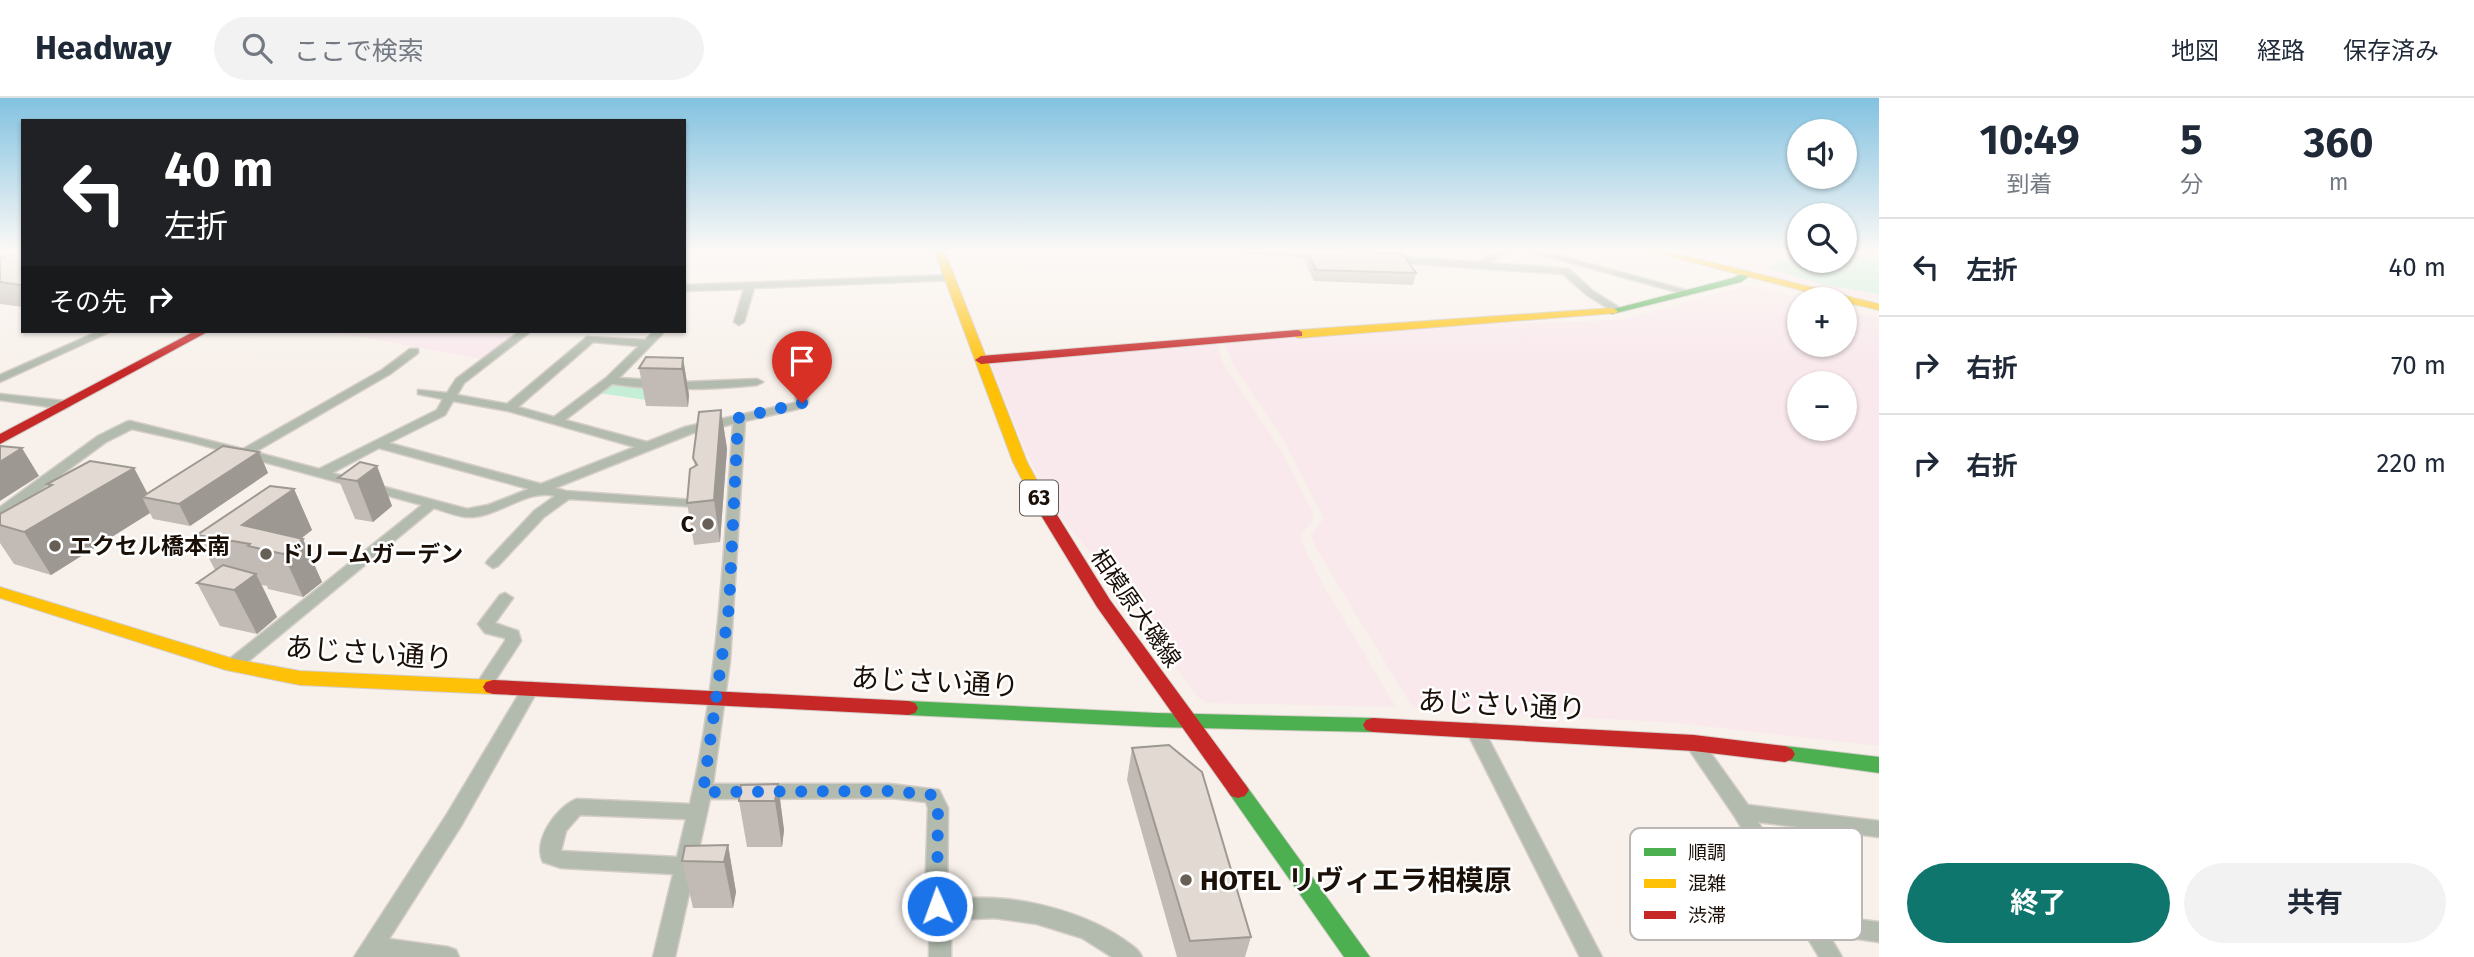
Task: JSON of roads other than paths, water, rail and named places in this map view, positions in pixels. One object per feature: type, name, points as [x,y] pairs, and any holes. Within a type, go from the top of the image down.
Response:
[{"type":"main road","name":"相模原大磯線","points":[[955,290],[1020,462],[1050,520],[1103,603],[1358,957]]},
{"type":"main road","points":[[981,360],[1265,335],[1618,310],[1695,290]]},
{"type":"main road","points":[[1802,290],[1879,309]]},
{"type":"main road","points":[[1857,305],[1879,309]]},
{"type":"main road","points":[[0,440],[198,333]]},
{"type":"main road","name":"あじさい通り","points":[[0,592],[233,664],[300,678],[1187,721],[1254,720],[1475,730],[1694,743],[1879,765]]},
{"type":"street","points":[[739,322],[749,290]]},
{"type":"street","points":[[1587,290],[1618,310]]},
{"type":"street","points":[[1681,290],[1688,292]]},
{"type":"street","points":[[0,379],[103,333]]},
{"type":"street","points":[[321,473],[440,412],[460,381],[523,333]]},
{"type":"street","points":[[557,420],[610,380],[658,333]]},
{"type":"street","points":[[509,408],[591,339],[648,343]]},
{"type":"street","points":[[244,453],[386,372],[414,351]]},
{"type":"street","points":[[0,513],[55,471],[127,426],[244,453],[430,504],[475,513],[704,425],[798,405],[802,403],[801,379]]},
{"type":"street","points":[[610,380],[645,385],[712,386],[757,382]]},
{"type":"street","points":[[422,392],[509,408],[646,446]]},
{"type":"street","points":[[0,397],[65,405]]},
{"type":"street","points":[[664,957],[703,792],[718,698],[729,607],[738,418]]},
{"type":"street","points":[[377,444],[566,495],[694,504]]},
{"type":"street","points":[[493,563],[539,514],[566,495]]},
{"type":"street","points":[[233,664],[430,504]]},
{"type":"street","points":[[483,686],[513,641],[512,635],[491,629],[486,624],[505,598]]},
{"type":"street","points":[[448,957],[369,952],[454,820],[531,688]]},
{"type":"street","points":[[1475,730],[1591,957]]},
{"type":"street","points":[[1694,743],[1752,828]]},
{"type":"street","points":[[703,792],[891,791],[932,795],[938,808],[935,898],[941,913],[940,957]]},
{"type":"street","points":[[685,866],[561,860],[550,856],[550,848],[565,815],[577,807],[698,812]]},
{"type":"street","points":[[1742,812],[1879,829]]},
{"type":"street","points":[[941,913],[960,908],[1028,913],[1090,931],[1131,957]]},
{"type":"street","points":[[1822,940],[1831,957]]},
{"type":"place","name":"C","points":[[708,524]]},
{"type":"place","name":"エクセル橋本南","points":[[55,546]]},
{"type":"place","name":"ドリームガーデン","points":[[266,554]]},
{"type":"place","name":"HOTEL リヴィエラ相模原","points":[[1186,880]]}]
